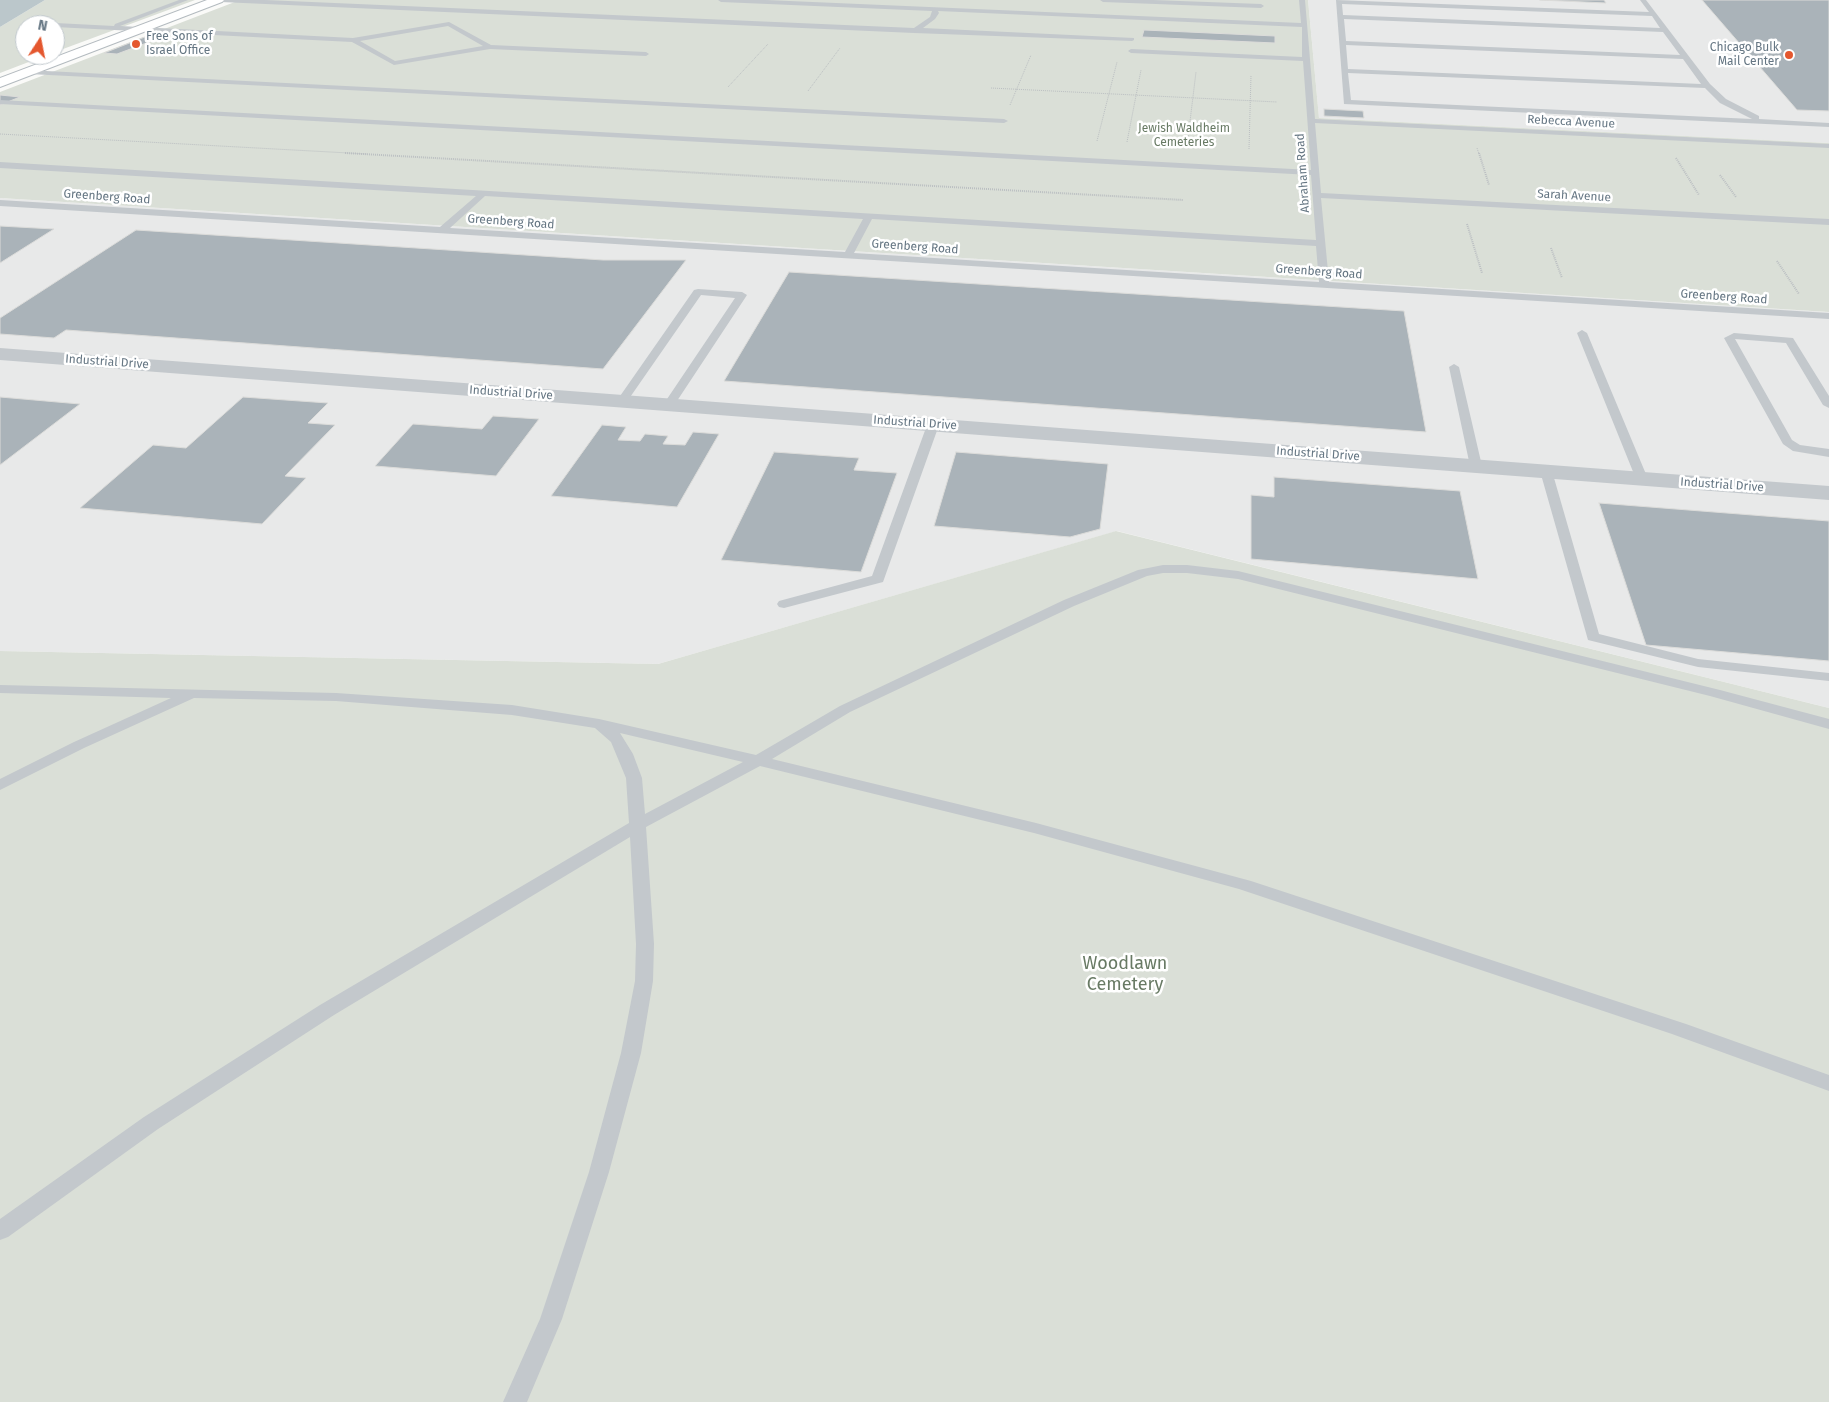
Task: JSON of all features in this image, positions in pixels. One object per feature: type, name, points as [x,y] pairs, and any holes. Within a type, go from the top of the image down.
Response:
[{"type":"main road","points":[[0,82],[219,0]]},
{"type":"street","name":"Industrial Drive","points":[[0,354],[1829,493]]},
{"type":"lane","points":[[111,27],[185,0]]},
{"type":"lane","points":[[219,0],[1132,40]]},
{"type":"lane","points":[[721,0],[1305,25]]},
{"type":"lane","points":[[1103,0],[1261,6]]},
{"type":"lane","name":"Abraham Road","points":[[1302,0],[1324,285]]},
{"type":"lane","points":[[1643,0],[1707,86],[1723,101],[1762,121]]},
{"type":"lane","points":[[1653,14],[1339,1],[1347,102],[1829,125]]},
{"type":"lane","points":[[914,31],[933,18],[936,13],[934,9]]},
{"type":"lane","points":[[1341,17],[1665,30]]},
{"type":"lane","points":[[65,25],[353,40],[449,24],[490,47]]},
{"type":"lane","points":[[353,40],[394,64],[490,47],[646,54]]},
{"type":"lane","points":[[1342,43],[1685,56]]},
{"type":"lane","points":[[1131,51],[1306,59]]},
{"type":"lane","points":[[1344,71],[1707,86]]},
{"type":"lane","points":[[29,72],[1004,122]]},
{"type":"lane","points":[[0,102],[1316,173]]},
{"type":"lane","name":"Rebecca Avenue","points":[[1312,121],[1829,146]]},
{"type":"lane","points":[[0,165],[1321,243]]},
{"type":"lane","points":[[442,230],[484,193]]},
{"type":"lane","name":"Sarah Avenue","points":[[1317,195],[1829,222]]},
{"type":"lane","name":"Greenberg Road","points":[[0,203],[1829,316]]},
{"type":"lane","points":[[848,256],[869,216]]},
{"type":"lane","points":[[622,401],[698,292],[742,295],[669,405]]},
{"type":"lane","points":[[1582,333],[1642,478]]},
{"type":"lane","points":[[1829,406],[1789,340],[1734,336],[1729,338],[1787,442],[1797,448],[1829,453]]},
{"type":"lane","points":[[1454,367],[1476,466]]},
{"type":"lane","points":[[784,604],[878,579],[934,425]]},
{"type":"lane","points":[[1546,471],[1593,637],[1698,663],[1829,677]]},
{"type":"lane","points":[[0,1231],[151,1122],[327,1010],[637,825],[758,760],[845,709],[1126,578],[1163,569],[1211,570],[1238,574],[1715,693],[1829,724]]},
{"type":"lane","points":[[0,689],[336,697],[431,702],[512,710],[598,724],[758,760],[1036,828],[1245,885],[1680,1029],[1829,1083]]},
{"type":"lane","points":[[0,784],[79,745],[192,694]]},
{"type":"lane","points":[[514,1402],[551,1319],[599,1172],[631,1053],[644,981],[646,944],[634,778],[626,754],[617,739],[598,724]]},
{"type":"path","points":[[711,106],[769,43]]},
{"type":"path","points":[[793,111],[841,48]]},
{"type":"path","points":[[1004,122],[1033,49]]},
{"type":"path","points":[[1185,166],[1197,54]]},
{"type":"path","points":[[1092,161],[1117,59]]},
{"type":"path","points":[[1248,169],[1251,68]]},
{"type":"path","points":[[1123,162],[1142,69]]},
{"type":"path","points":[[991,88],[1277,102]]},
{"type":"path","points":[[1472,129],[1471,131],[1490,187],[1498,204]]},
{"type":"path","points":[[0,134],[1183,200]]},
{"type":"path","points":[[1663,138],[1712,216]]},
{"type":"path","points":[[1460,202],[1488,295]]},
{"type":"path","points":[[1550,248],[1571,300]]},
{"type":"path","points":[[1777,261],[1814,315]]},
{"type":"shaded area","points":[[0,0],[45,0],[20,15],[15,15],[15,18],[0,27]]},
{"type":"shaded area","points":[[1308,0],[1829,0],[1829,143],[1319,118]]},
{"type":"shaded area","points":[[0,198],[1829,312],[1829,708],[1117,531],[658,664],[0,651]]},
{"type":"green space","points":[[45,0],[195,0],[65,48],[65,15],[20,15]]},
{"type":"green space","name":"Jewish Waldheim Cemeteries","points":[[240,0],[1308,0],[1319,118],[1829,143],[1829,312],[0,198],[0,92]]},
{"type":"green space","points":[[15,18],[15,65],[21,65],[0,73],[0,27]]},
{"type":"green space","name":"Woodlawn Cemetery","points":[[1116,531],[1829,708],[1829,1402],[0,1402],[0,651],[658,664]]},
{"type":"building","points":[[1540,0],[1604,0],[1606,3]]},
{"type":"building","name":"Chicago Bulk Mail Center","points":[[1702,0],[1829,0],[1829,111],[1797,110]]},
{"type":"building","points":[[1144,30],[1275,36],[1275,43],[1142,37]]},
{"type":"building","name":"Free Sons of Israel Office","points":[[155,33],[168,35],[117,54],[104,53]]},
{"type":"building","points":[[0,95],[20,97],[0,105]]},
{"type":"building","points":[[1324,109],[1363,111],[1364,118],[1324,116]]},
{"type":"building","points":[[0,226],[54,229],[0,263]]},
{"type":"building","points":[[136,230],[603,260],[686,260],[603,369],[66,330],[54,338],[0,334],[0,318]]},
{"type":"building","points":[[789,272],[1404,311],[1426,432],[724,381]]},
{"type":"building","points":[[0,397],[80,404],[0,465]]},
{"type":"building","points":[[243,397],[328,403],[308,423],[335,425],[285,476],[306,478],[262,524],[80,508],[153,445],[186,448]]},
{"type":"building","points":[[493,416],[539,419],[496,476],[375,466],[413,424],[482,429]]},
{"type":"building","points":[[602,425],[626,427],[618,440],[640,441],[645,434],[668,436],[663,444],[685,445],[693,432],[719,434],[677,507],[551,496]]},
{"type":"building","points":[[774,452],[859,458],[854,470],[897,473],[861,572],[721,560]]},
{"type":"building","points":[[956,452],[1108,464],[1100,529],[1070,537],[934,526]]},
{"type":"building","points":[[1274,477],[1460,491],[1478,579],[1251,559],[1251,495],[1274,497]]},
{"type":"building","points":[[1599,503],[1829,521],[1829,661],[1646,645]]},
{"type":"place","name":"Free Sons of Israel Office","points":[[136,44]]},
{"type":"place","name":"Chicago Bulk Mail Center","points":[[1789,55]]}]
